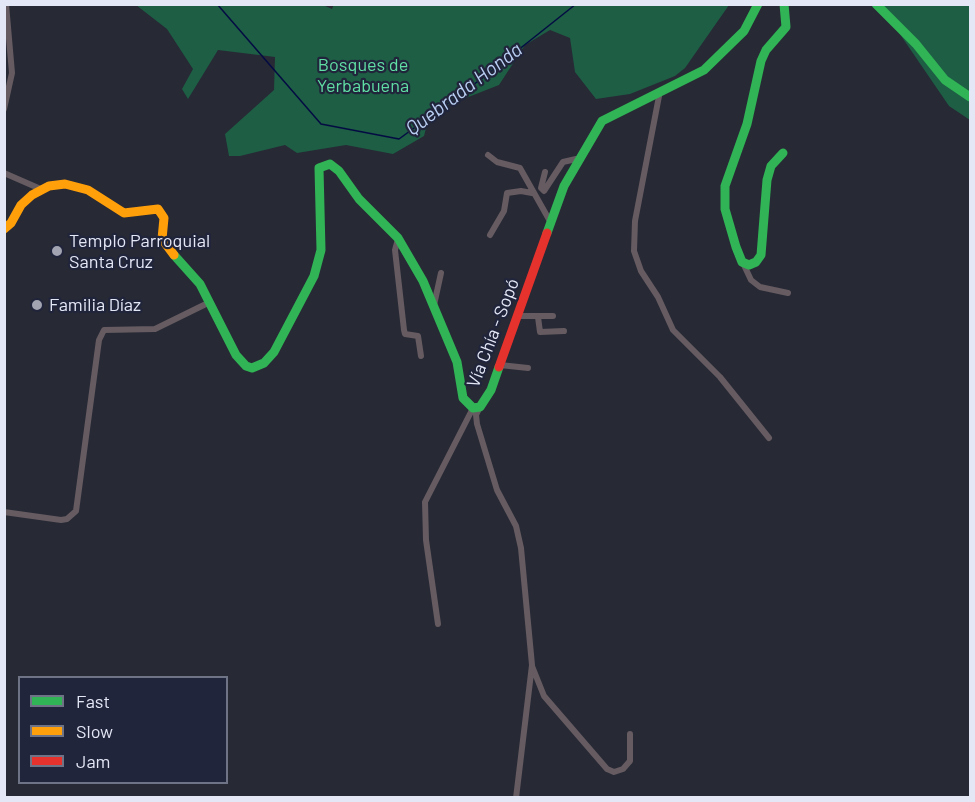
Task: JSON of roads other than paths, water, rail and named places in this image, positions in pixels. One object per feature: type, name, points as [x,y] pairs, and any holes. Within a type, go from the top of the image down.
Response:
[{"type":"street","points":[[4,110],[12,74],[6,4]]},
{"type":"street","name":"Vía Chía - Sopó","points":[[4,229],[11,223],[21,205],[43,190],[65,184],[88,190],[124,213],[158,209],[164,218],[162,239],[166,246],[190,272],[210,302],[241,361],[252,368],[264,363],[274,352],[314,276],[322,243],[319,168],[330,164],[339,171],[359,199],[398,238],[434,305],[457,362],[463,398],[477,407],[491,390],[576,159],[602,121],[704,70],[744,31],[758,4]]},
{"type":"street","points":[[784,4],[786,27],[766,50],[761,61],[747,124],[725,186],[725,209],[742,262],[752,280],[760,287],[788,293]]},
{"type":"street","points":[[876,4],[912,39],[945,80],[970,97]]},
{"type":"street","points":[[660,90],[635,221],[634,251],[641,271],[658,297],[673,330],[720,377],[769,438]]},
{"type":"street","points":[[742,262],[749,265],[756,262],[761,255],[766,180],[771,165],[783,153]]},
{"type":"street","points":[[488,155],[497,162],[520,168],[551,224]]},
{"type":"street","points":[[545,172],[541,188],[544,191],[564,162],[576,159]]},
{"type":"street","points":[[4,173],[43,190]]},
{"type":"street","points":[[490,235],[504,211],[507,193],[521,191],[532,193]]},
{"type":"street","points":[[398,238],[395,250],[404,330],[405,334],[418,336],[421,356]]},
{"type":"street","points":[[434,305],[441,273]]},
{"type":"street","points":[[4,513],[61,520],[67,519],[76,511],[99,340],[104,330],[155,329],[210,302]]},
{"type":"street","points":[[517,316],[553,316]]},
{"type":"street","points":[[538,317],[540,332],[564,331]]},
{"type":"street","points":[[500,365],[528,368]]},
{"type":"street","points":[[438,624],[426,540],[425,502],[477,407]]},
{"type":"street","points":[[477,407],[477,424],[497,490],[516,526],[521,548],[532,665],[516,798]]},
{"type":"street","points":[[532,665],[544,696],[607,768],[614,772],[623,769],[630,761],[630,734]]},
{"type":"waterway","name":"Quebrada Honda","points":[[217,4],[321,124],[399,139],[488,74],[576,4]]},
{"type":"place","name":"Templo Parroquial Santa Cruz","points":[[57,251]]},
{"type":"place","name":"Familia Díaz","points":[[37,305]]},
{"type":"park label","name":"Bosques de Yerbabuena","points":[[363,76]]}]
